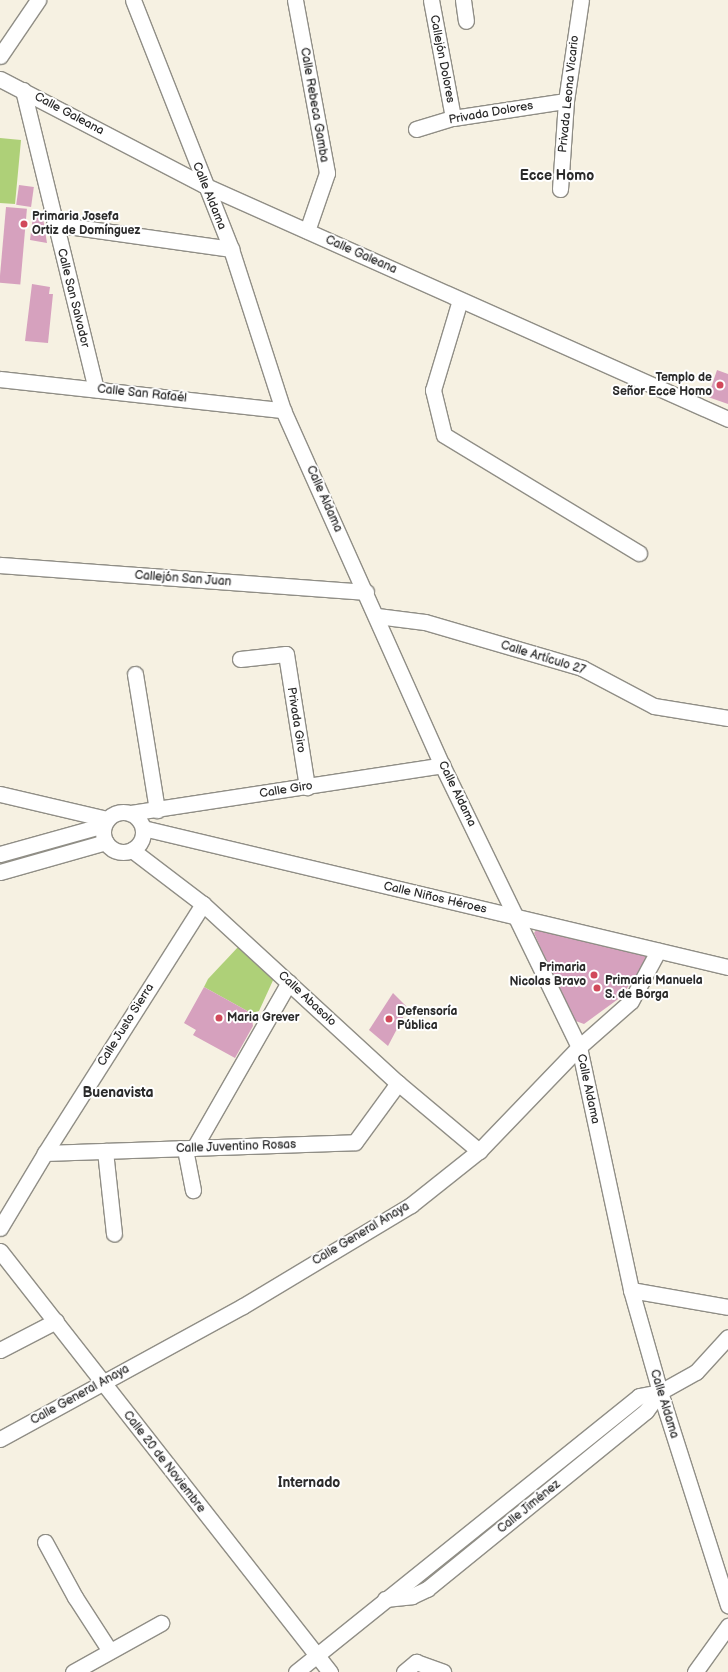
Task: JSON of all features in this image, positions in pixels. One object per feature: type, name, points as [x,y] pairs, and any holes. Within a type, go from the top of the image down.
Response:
[{"type":"street","points":[[0,56],[38,0]]},
{"type":"street","name":"Calle Aldama","points":[[133,0],[204,185],[231,249],[284,410],[442,764],[579,1047],[631,1290],[660,1392],[728,1604]]},
{"type":"street","name":"Calle Rebeca Gamba","points":[[295,0],[327,174],[307,231]]},
{"type":"street","name":"Callejón Dolores","points":[[431,0],[453,118]]},
{"type":"street","points":[[463,0],[466,21]]},
{"type":"street","name":"Privada Leona Vicario","points":[[560,189],[566,101],[580,0]]},
{"type":"street","name":"Calle Galeana","points":[[0,79],[204,185],[728,419]]},
{"type":"street","name":"Calle San Salvador","points":[[23,90],[54,224],[96,389]]},
{"type":"street","name":"Privada Dolores","points":[[416,129],[453,118],[566,101]]},
{"type":"street","points":[[54,224],[231,249]]},
{"type":"street","points":[[460,300],[433,390],[444,436],[639,553]]},
{"type":"street","name":"Calle San Rafaél","points":[[0,378],[284,410]]},
{"type":"street","name":"Callejón San Juan","points":[[0,565],[366,592]]},
{"type":"street","name":"Calle Artículo 27","points":[[377,616],[425,622],[582,668],[654,706],[728,718]]},
{"type":"street","name":"Privada Giro","points":[[240,659],[286,654],[307,787]]},
{"type":"street","points":[[135,674],[157,810]]},
{"type":"street","name":"Calle Giro","points":[[130,813],[307,787],[442,764]]},
{"type":"street","points":[[0,794],[106,822]]},
{"type":"street","points":[[0,854],[106,822],[118,813],[130,813],[136,817],[143,828],[140,842],[132,850],[120,852],[106,842]]},
{"type":"street","points":[[106,822],[106,842]]},
{"type":"street","name":"Calle Niños Héroes","points":[[143,828],[516,918],[728,967]]},
{"type":"street","points":[[0,872],[106,842]]},
{"type":"street","name":"Calle Abasolo","points":[[132,850],[203,904],[398,1083],[479,1151]]},
{"type":"street","name":"Calle Justo Sierra","points":[[0,1228],[45,1153],[203,904]]},
{"type":"street","name":"Calle General Anaya","points":[[0,1439],[243,1306],[411,1205],[479,1151],[579,1047],[631,1001],[658,951]]},
{"type":"street","points":[[193,1190],[190,1149],[289,982]]},
{"type":"street","name":"Calle Juventino Rosas","points":[[45,1153],[355,1142],[398,1083]]},
{"type":"street","points":[[105,1151],[114,1234]]},
{"type":"street","name":"Calle 20 de Noviembre","points":[[0,1251],[316,1657],[330,1672]]},
{"type":"street","points":[[631,1290],[728,1307]]},
{"type":"street","points":[[0,1350],[56,1321]]},
{"type":"street","name":"Calle Jiménez","points":[[296,1672],[639,1396],[660,1392],[696,1372],[728,1337]]},
{"type":"street","points":[[45,1542],[75,1597],[110,1651]]},
{"type":"street","points":[[73,1672],[161,1623]]},
{"type":"street","points":[[695,1672],[728,1626]]},
{"type":"street","points":[[404,1672],[416,1662],[443,1672]]},
{"type":"green space","points":[[0,138],[21,140],[15,204],[0,203]]},
{"type":"green space","points":[[239,946],[275,976],[259,1011],[251,1013],[204,987],[208,979]]},
{"type":"building","name":"Primaria Josefa Ortiz de Domínguez","points":[[19,185],[34,187],[31,207],[16,205]]},
{"type":"building","name":"Primaria Josefa Ortiz de Domínguez","points":[[6,207],[27,209],[20,285],[0,283]]},
{"type":"building","name":"Primaria Josefa Ortiz de Domínguez","points":[[33,216],[43,218],[47,243],[30,240]]},
{"type":"building","points":[[32,284],[50,287],[49,294],[53,294],[48,343],[25,341]]},
{"type":"building","name":"Templo de Señor Ecce Homo","points":[[717,370],[728,374],[728,404],[708,397]]},
{"type":"building","name":"Primaria Nicolas Bravo","points":[[539,926],[651,953],[621,997],[584,1024],[573,1020],[534,933]]},
{"type":"building","name":"Maria Grever","points":[[204,987],[251,1013],[253,1026],[235,1058],[193,1035],[196,1030],[184,1023]]},
{"type":"building","name":"Defensoría Pública","points":[[393,993],[408,1008],[388,1046],[369,1030]]},
{"type":"place","name":"Primaria Josefa Ortiz de Domínguez","points":[[24,224]]},
{"type":"place","name":"Templo de Señor Ecce Homo","points":[[720,385]]},
{"type":"place","name":"Primaria Nicolas Bravo","points":[[594,975]]},
{"type":"place","name":"Primaria Manuela S. de Borga","points":[[597,988]]},
{"type":"place","name":"Maria Grever","points":[[219,1018]]},
{"type":"place","name":"Defensoría Pública","points":[[389,1019]]},
{"type":"district","name":"Ecce Homo","points":[[557,176]]},
{"type":"district","name":"Buenavista","points":[[118,1093]]},
{"type":"district","name":"Internado","points":[[309,1483]]}]
